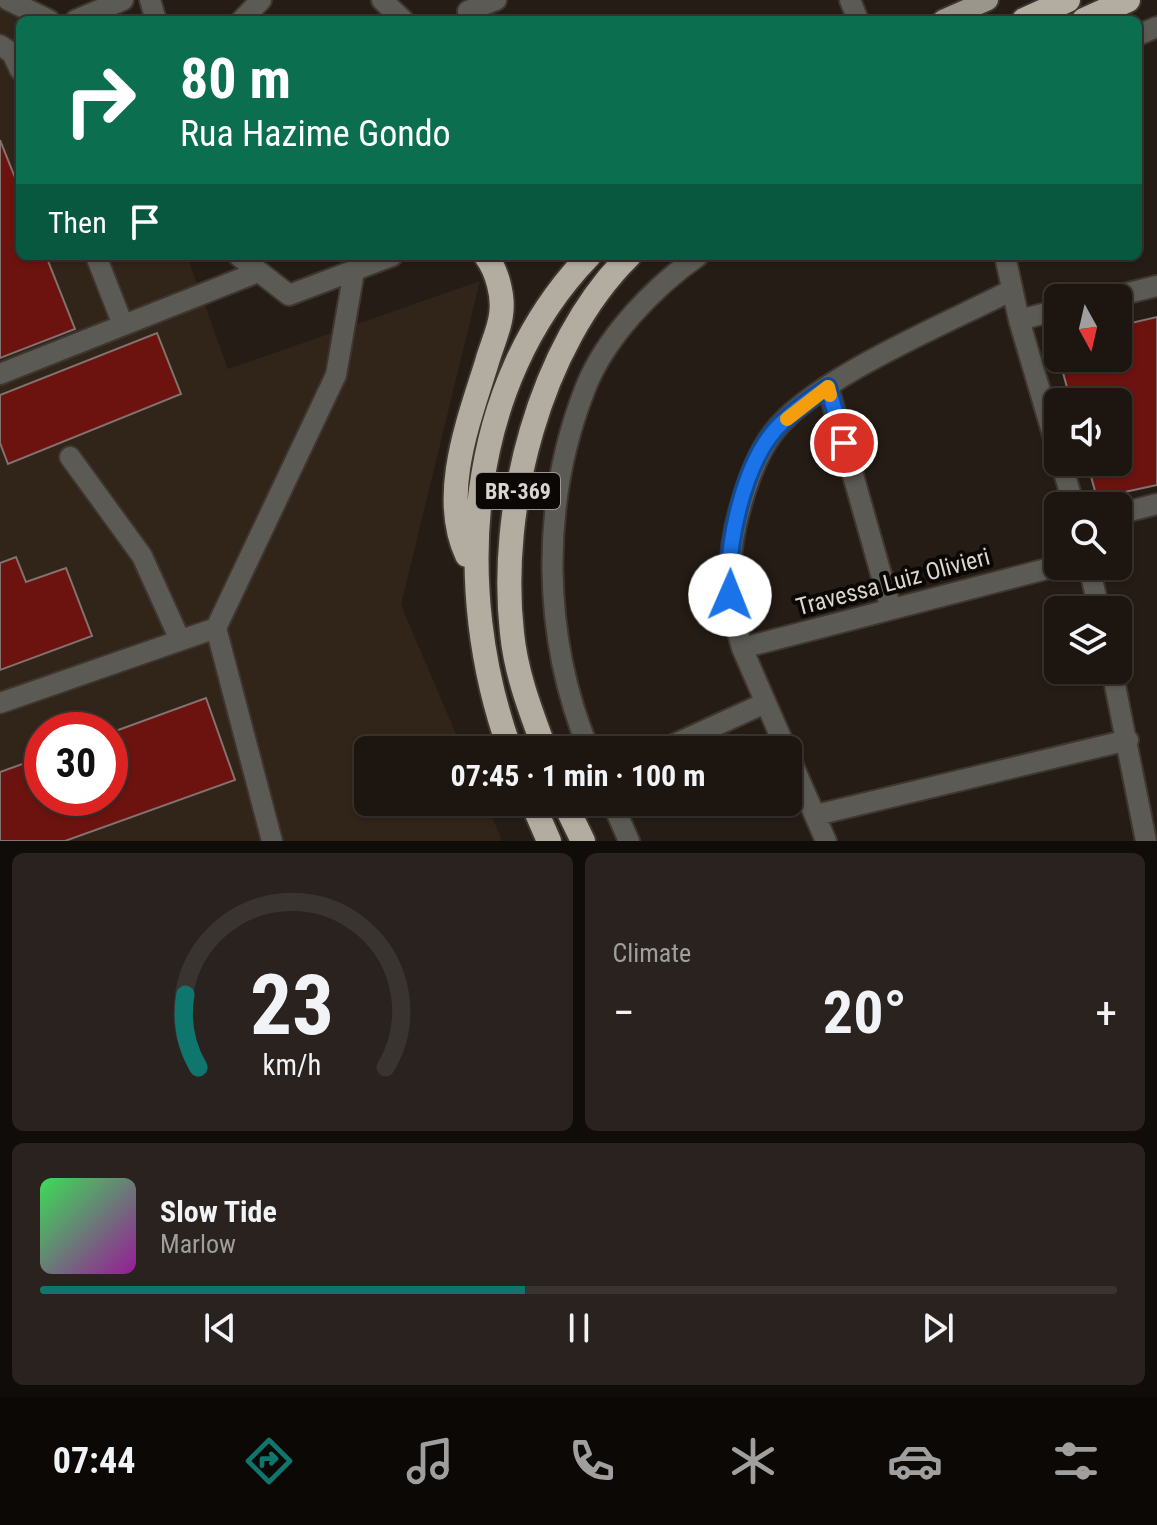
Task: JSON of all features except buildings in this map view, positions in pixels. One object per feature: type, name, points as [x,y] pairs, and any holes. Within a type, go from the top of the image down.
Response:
[{"type":"highway","points":[[1033,16],[1068,0]]},
{"type":"highway","points":[[1093,16],[1128,0]]},
{"type":"highway","points":[[477,577],[460,540],[455,505],[465,430],[501,315],[501,294],[488,260]]},
{"type":"highway","name":"BR-369","points":[[506,736],[485,670],[475,525],[481,482],[512,376],[553,303],[586,260]]},
{"type":"highway","name":"BR-369","points":[[540,736],[522,685],[512,633],[514,515],[536,422],[562,353],[613,272],[625,260]]},
{"type":"highway","points":[[538,816],[549,841]]},
{"type":"highway","points":[[571,816],[583,841]]},
{"type":"main road","points":[[952,16],[988,0]]},
{"type":"street","points":[[8,0],[41,16]]},
{"type":"street","points":[[85,16],[123,0]]},
{"type":"street","points":[[246,16],[261,0]]},
{"type":"street","points":[[382,0],[399,16]]},
{"type":"street","points":[[469,10],[496,0]]},
{"type":"street","points":[[0,45],[12,53],[16,62]]},
{"type":"street","points":[[98,260],[123,325]]},
{"type":"street","points":[[244,260],[289,295],[382,260]]},
{"type":"street","points":[[584,736],[560,664],[552,537],[557,496],[585,386],[612,343],[649,298],[693,260]]},
{"type":"street","points":[[1006,260],[1019,320],[1044,405]]},
{"type":"street","points":[[272,841],[216,628],[336,375],[354,271]]},
{"type":"street","points":[[0,374],[258,272]]},
{"type":"street","points":[[1132,292],[1157,286]]},
{"type":"street","points":[[826,841],[742,648],[732,616],[728,575],[734,529],[746,489],[774,430],[828,387],[1012,290]]},
{"type":"street","points":[[1019,320],[1044,314]]},
{"type":"street","points":[[828,387],[891,609]]},
{"type":"street","points":[[70,457],[142,556],[180,640]]},
{"type":"street","points":[[1132,510],[1157,504]]},
{"type":"street","name":"Travessa Luiz Olivieri","points":[[742,648],[1044,570]]},
{"type":"street","points":[[0,703],[216,628]]},
{"type":"street","points":[[1115,684],[1148,829]]},
{"type":"street","points":[[693,736],[765,703]]},
{"type":"street","points":[[816,815],[1128,740]]},
{"type":"street","points":[[618,816],[629,841]]},
{"type":"shaded area","points":[[0,0],[26,16],[16,16],[16,260],[188,260],[228,369],[480,281],[401,605],[457,736],[354,736],[354,816],[492,816],[502,841],[0,841]]},
{"type":"slow traffic","points":[[787,419],[828,387],[830,395]]},
{"type":"route","points":[[730,595],[728,575],[734,529],[746,489],[774,430],[828,387],[844,443]]}]
